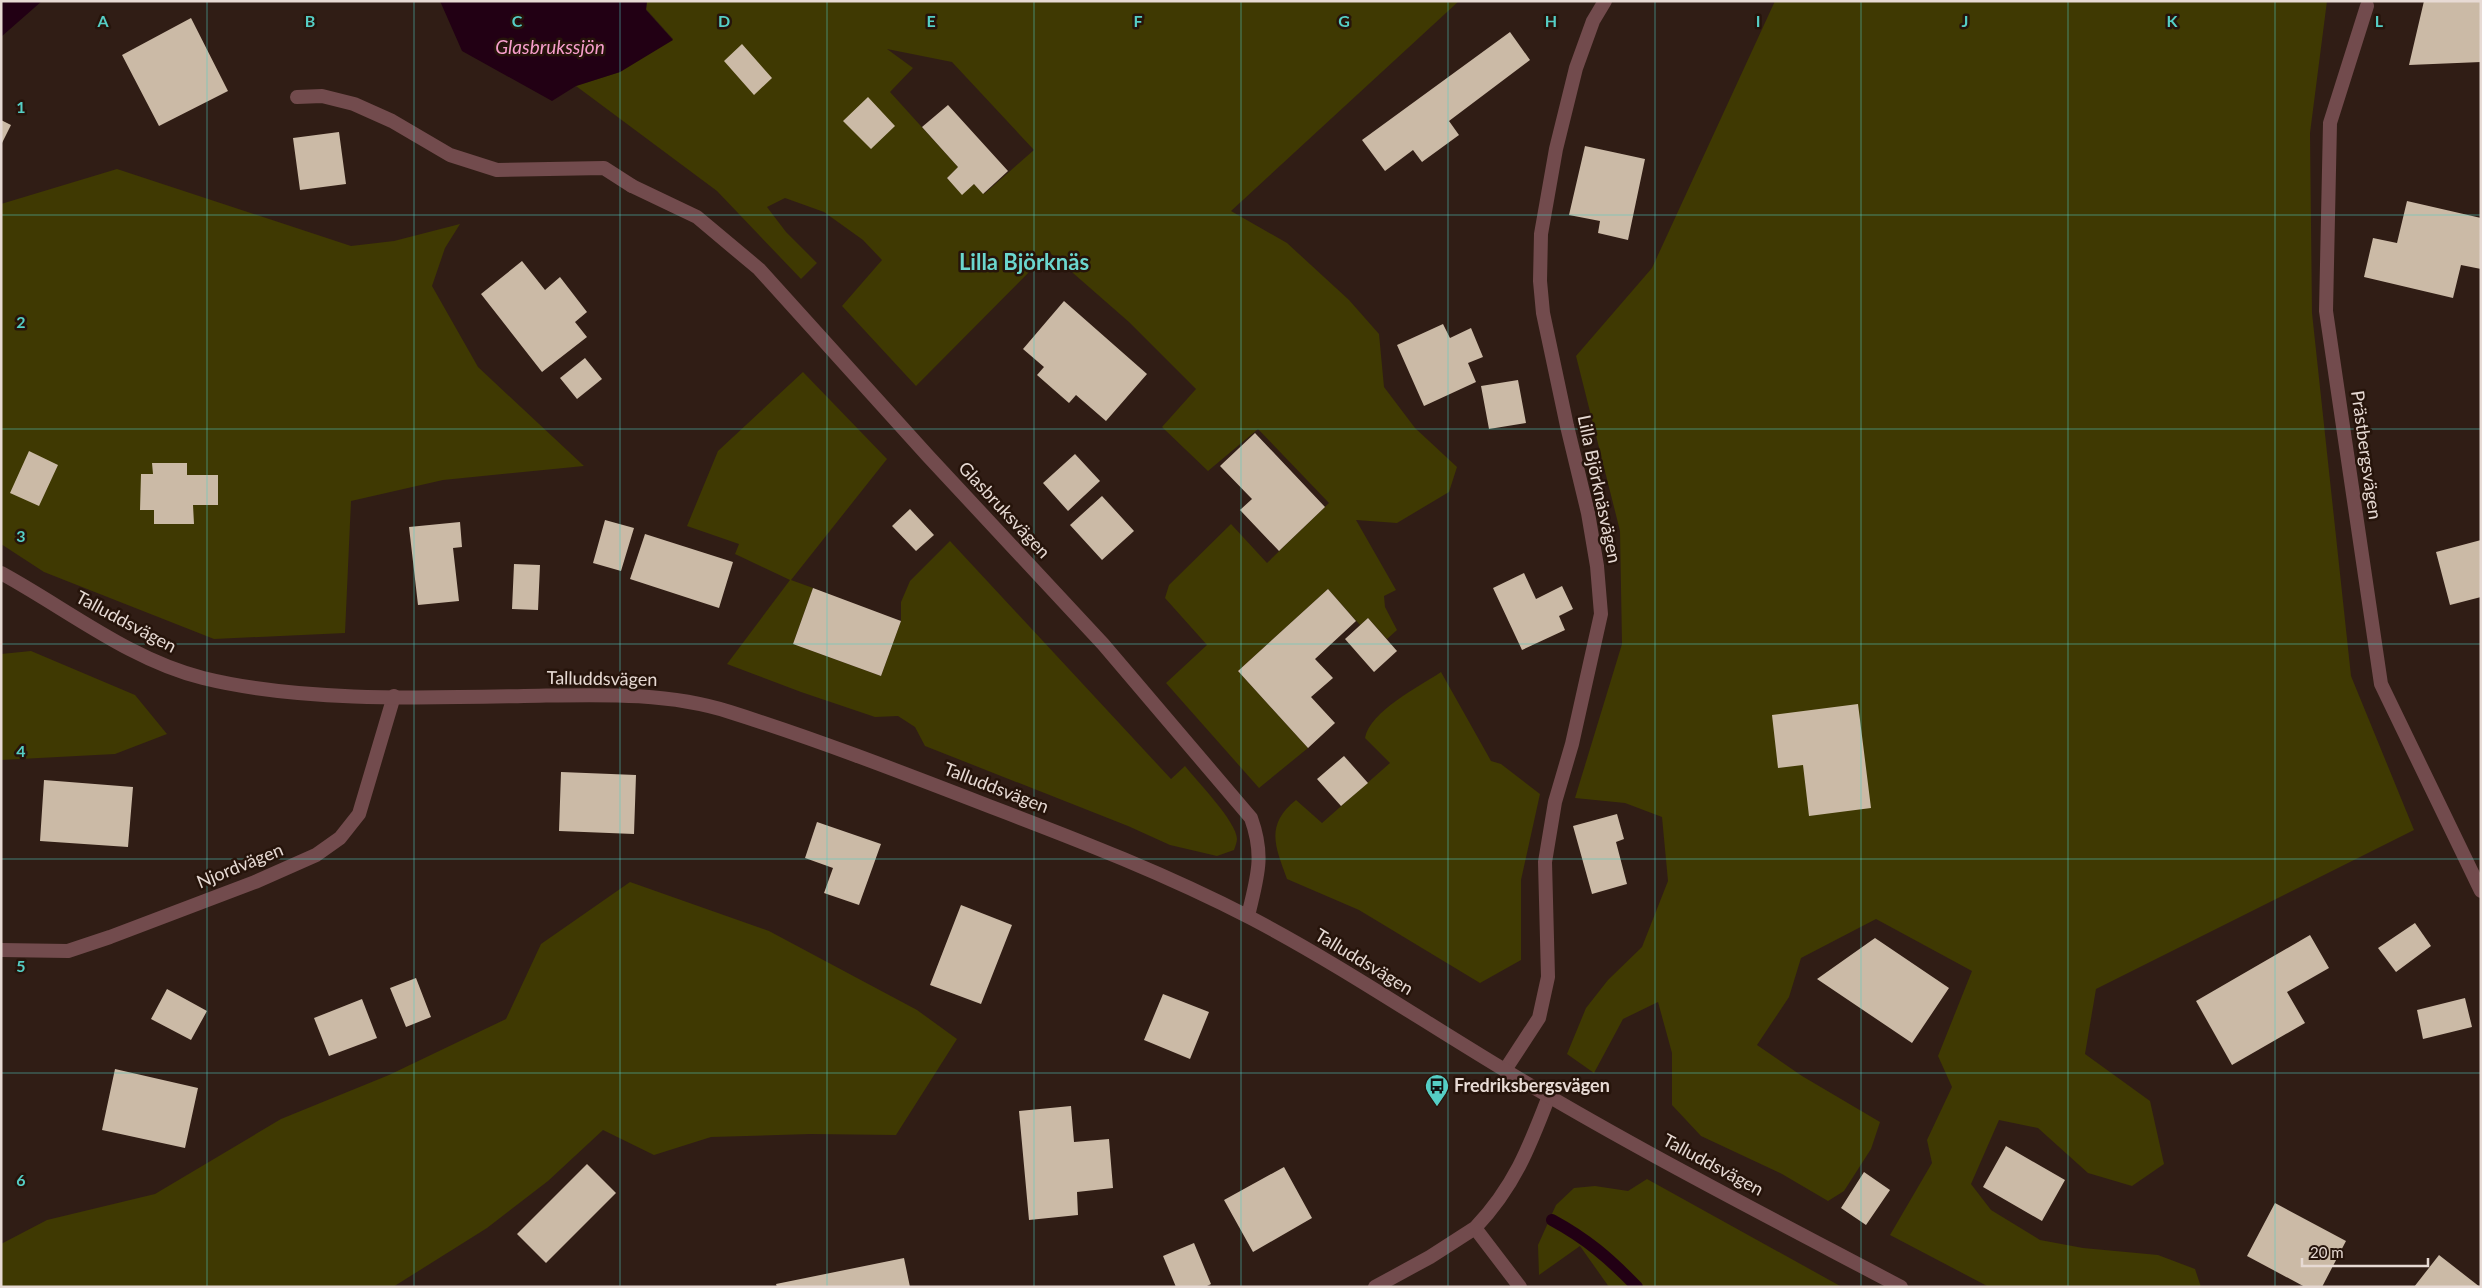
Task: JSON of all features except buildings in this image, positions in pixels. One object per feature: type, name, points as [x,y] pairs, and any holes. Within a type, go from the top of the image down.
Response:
[{"type":"street","name":"Lilla Björknäsvägen","points":[[1505,1070],[1539,1018],[1548,977],[1546,862],[1555,802],[1572,744],[1601,614],[1597,566],[1588,513],[1567,426],[1544,313],[1540,281],[1541,234],[1556,149],[1576,68],[1593,21],[1605,1]]},
{"type":"street","name":"Prästbergsvägen","points":[[2367,6],[2330,123],[2326,311],[2381,684],[2481,891]]},
{"type":"street","name":"Glasbruksvägen","points":[[296,97],[322,96],[354,104],[392,121],[450,154],[497,170],[604,168],[632,186],[697,218],[759,269],[928,456],[1104,644],[1251,818],[1258,838],[1260,863],[1248,916]]},
{"type":"street","name":"Talluddsvägen","points":[[1,573],[112,640],[168,666],[198,677],[236,685],[312,693],[394,696],[616,695],[666,699],[722,709],[805,736],[1075,839],[1151,870],[1248,916],[1309,950],[1549,1096],[1901,1287]]},
{"type":"street","name":"Njordvägen","points":[[1,950],[68,951],[247,885],[316,854],[340,838],[359,814],[394,696]]},
{"type":"street","points":[[1375,1287],[1430,1257],[1475,1228],[1493,1210],[1513,1180],[1549,1096]]},
{"type":"street","points":[[1475,1228],[1520,1287]]},
{"type":"shaded area","points":[[647,1],[1459,1],[1231,211],[1287,243],[1349,300],[1379,334],[1384,387],[1415,428],[1457,467],[1449,492],[1397,523],[1356,520],[1396,590],[1384,596],[1385,607],[1397,630],[1387,639],[1368,618],[1360,625],[1328,589],[1238,671],[1308,748],[1259,788],[1166,683],[1207,645],[1165,598],[1169,585],[1231,524],[1267,563],[1329,503],[1258,429],[1208,471],[1162,427],[1196,389],[1129,322],[1049,252],[916,386],[842,306],[882,260],[863,240],[824,212],[785,198],[767,207],[786,232],[817,263],[801,279],[717,191],[576,86],[620,72],[673,39],[646,9]],"holes":[[[887,49],[952,62],[1034,150],[984,194],[974,184],[962,194],[947,178],[958,167],[890,92],[913,68]]]},
{"type":"shaded area","points":[[1775,1],[2327,1],[2310,133],[2312,313],[2351,676],[2414,830],[2096,989],[2085,1054],[2150,1101],[2164,1164],[2132,1186],[2088,1173],[2038,1128],[1999,1120],[1971,1184],[1991,1210],[2040,1240],[2083,1248],[2158,1255],[2195,1269],[2201,1287],[1989,1287],[1890,1235],[1932,1163],[1927,1140],[1952,1087],[1938,1056],[1972,971],[1876,919],[1801,958],[1789,997],[1757,1045],[1802,1076],[1880,1122],[1871,1149],[1844,1191],[1828,1201],[1782,1174],[1701,1136],[1672,1105],[1672,1053],[1658,1002],[1623,1019],[1594,1073],[1567,1054],[1586,1008],[1608,980],[1642,947],[1668,881],[1662,817],[1625,803],[1575,798],[1622,644],[1620,531],[1576,356],[1652,268]]},
{"type":"shaded area","points":[[117,169],[351,246],[394,241],[460,224],[445,248],[432,286],[478,367],[584,466],[443,480],[351,501],[345,633],[214,639],[44,572],[1,544],[1,204]]},
{"type":"shaded area","points":[[803,372],[887,459],[791,580],[813,588],[793,644],[881,676],[901,621],[901,602],[910,581],[950,541],[1171,779],[1185,766],[1230,822],[1237,839],[1234,850],[1217,856],[1170,845],[1128,826],[925,746],[915,727],[898,716],[875,717],[727,664],[790,580],[735,554],[739,544],[687,526],[718,451]]},
{"type":"shaded area","points":[[31,651],[135,695],[167,734],[115,754],[1,760],[1,654]]},
{"type":"shaded area","points":[[1441,672],[1491,761],[1501,764],[1540,794],[1521,880],[1521,960],[1480,983],[1359,910],[1287,879],[1276,846],[1276,827],[1286,809],[1296,800],[1322,823],[1390,763],[1365,738],[1369,728],[1385,709]]},
{"type":"shaded area","points":[[630,882],[769,931],[917,1010],[957,1039],[896,1135],[810,1134],[711,1137],[654,1155],[603,1130],[548,1181],[487,1228],[393,1287],[1,1287],[1,1244],[47,1220],[155,1194],[281,1119],[389,1075],[506,1019],[541,944]]},
{"type":"shaded area","points":[[1647,1179],[1842,1287],[1609,1287],[1580,1246],[1539,1275],[1538,1245],[1556,1205],[1574,1188],[1595,1186],[1628,1191]]},
{"type":"water","points":[[1,1],[42,1],[1,37]]},
{"type":"water","name":"Glasbrukssjön","points":[[440,1],[647,1],[646,10],[673,40],[620,72],[576,86],[552,101],[462,51]]},
{"type":"waterway","points":[[1552,1220],[1576,1234],[1597,1250],[1637,1287]]},
{"type":"place","name":"Fredriksbergsvägen","points":[[1437,1107]]},
{"type":"district","name":"Lilla Björknäs","points":[[1024,262]]}]
